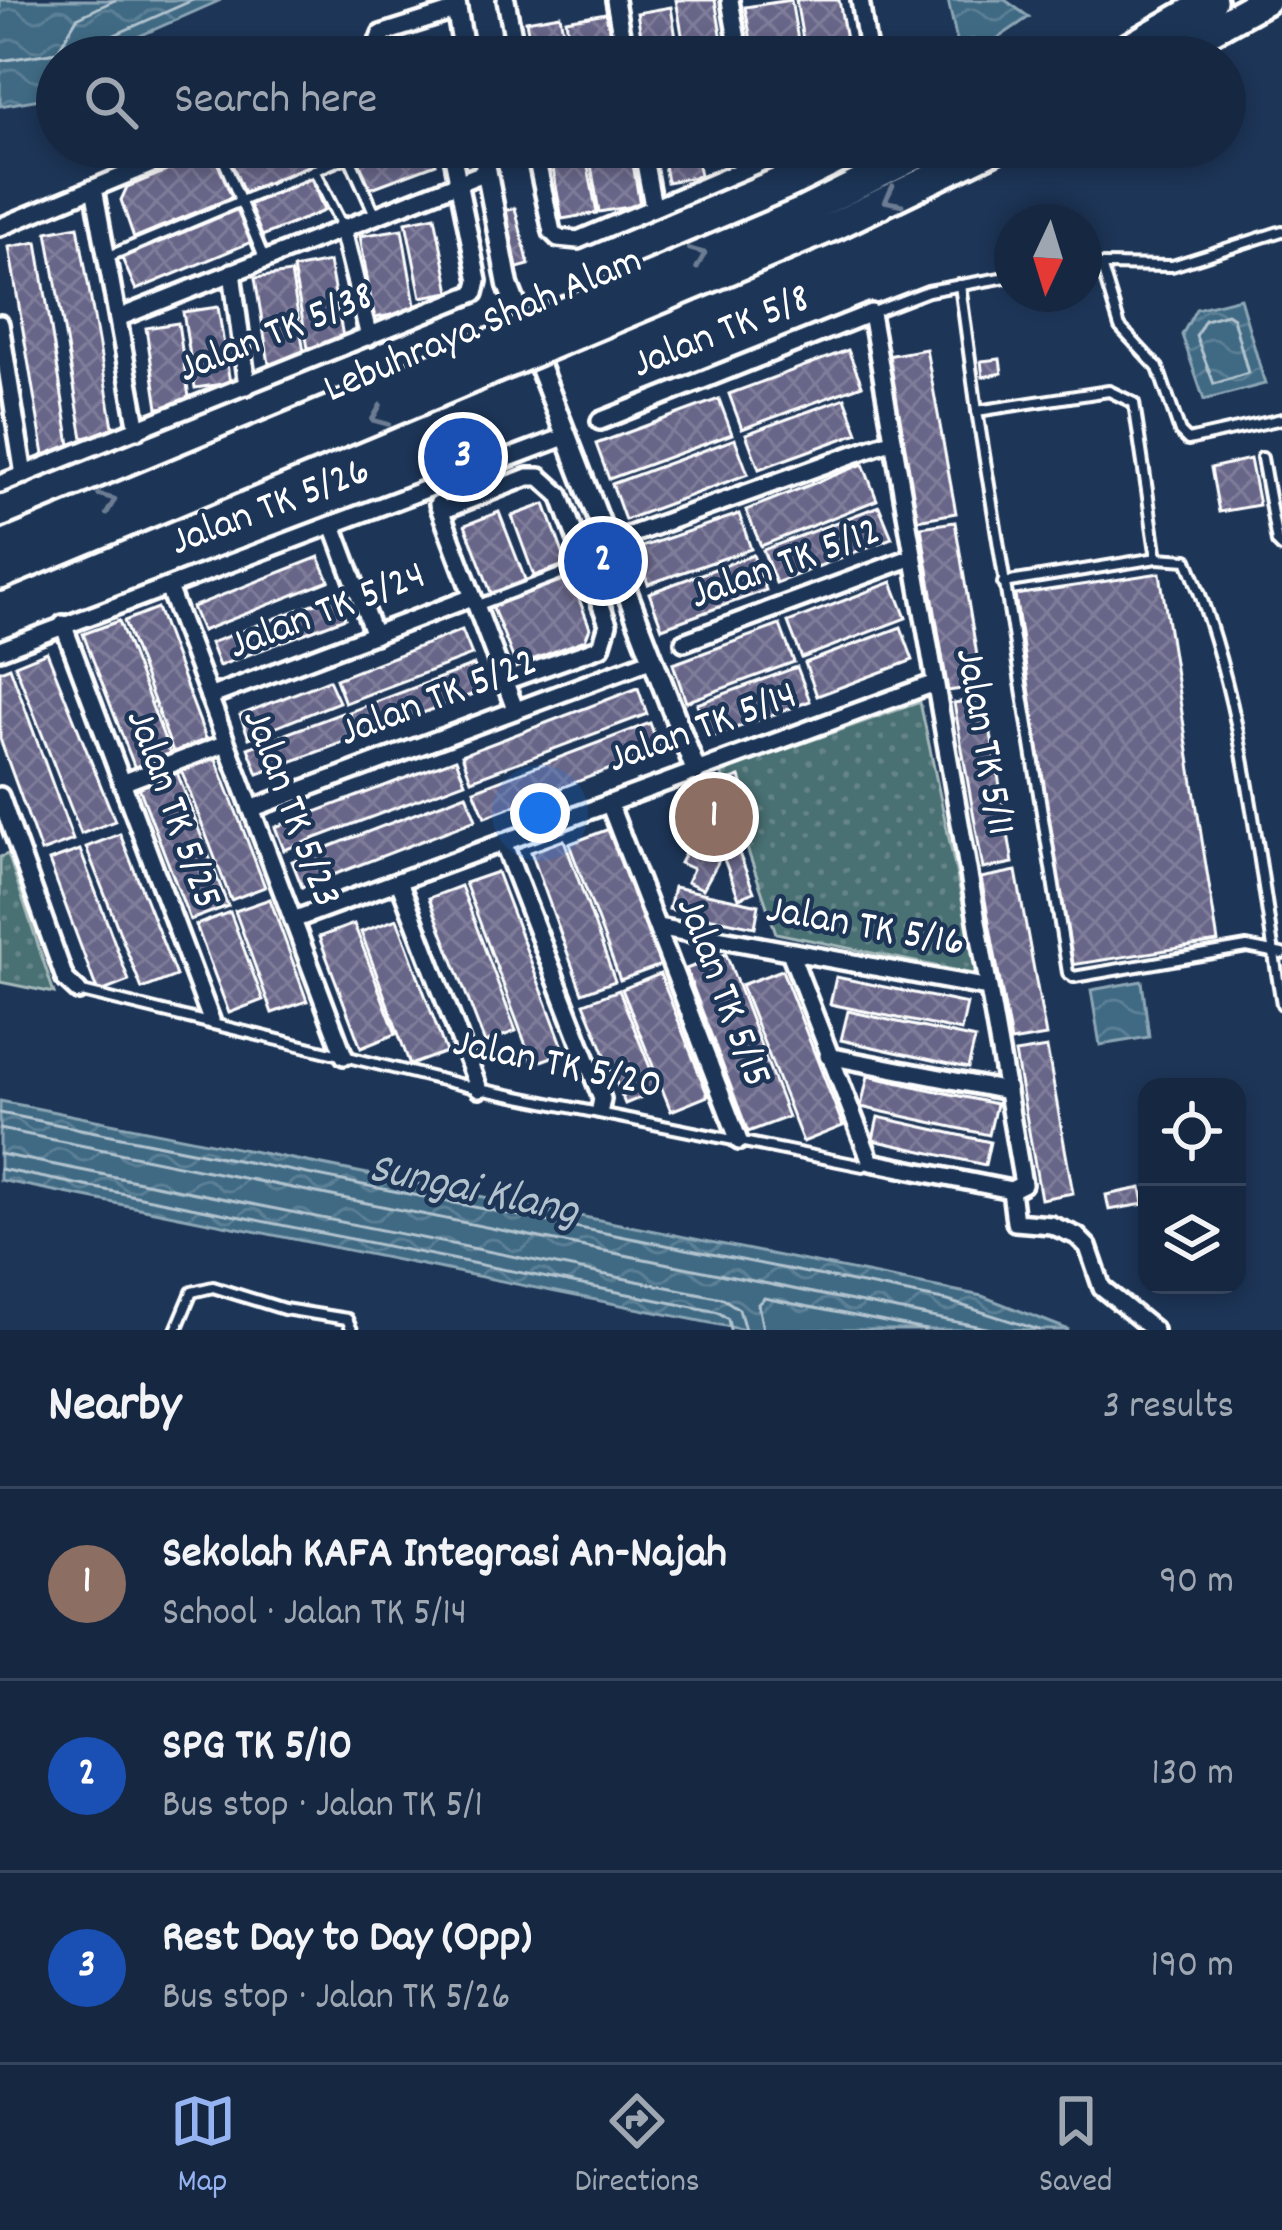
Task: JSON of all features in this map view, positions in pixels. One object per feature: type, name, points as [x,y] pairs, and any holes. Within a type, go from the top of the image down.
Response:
[{"type":"highway","points":[[1149,36],[1212,0]]},
{"type":"highway","points":[[1200,36],[1265,0]]},
{"type":"highway","name":"Lebuhraya Shah Alam","points":[[0,575],[556,329],[891,168]]},
{"type":"highway","name":"Lebuhraya Shah Alam","points":[[556,329],[836,225],[954,168]]},
{"type":"highway","name":"Lebuhraya Shah Alam","points":[[0,547],[483,360]]},
{"type":"street","points":[[506,0],[513,36]]},
{"type":"street","points":[[615,0],[621,36]]},
{"type":"street","points":[[730,0],[736,36]]},
{"type":"street","points":[[860,0],[866,36]]},
{"type":"street","points":[[380,36],[456,5],[461,36]]},
{"type":"street","points":[[0,227],[142,168]]},
{"type":"street","points":[[455,168],[458,182]]},
{"type":"street","points":[[485,168],[508,285],[696,771]]},
{"type":"street","points":[[538,168],[552,232],[558,238],[578,240],[730,168]]},
{"type":"street","points":[[646,168],[653,206]]},
{"type":"street","points":[[118,318],[374,212],[486,172]]},
{"type":"street","name":"Jalan TK 5/38","points":[[0,484],[475,293],[478,281],[458,182]]},
{"type":"street","points":[[94,188],[138,430]]},
{"type":"street","points":[[342,226],[369,337]]},
{"type":"street","points":[[232,272],[247,386]]},
{"type":"street","name":"Jalan TK 5/8","points":[[600,421],[871,313]]},
{"type":"street","name":"Jalan TK 5/11","points":[[871,313],[1007,1091],[1017,1187]]},
{"type":"street","points":[[0,324],[24,475]]},
{"type":"street","name":"Jalan TK 5/26","points":[[0,650],[567,436]]},
{"type":"street","points":[[608,543],[893,440]]},
{"type":"street","points":[[440,511],[540,477],[560,495],[608,623],[601,646],[505,681]]},
{"type":"street","points":[[432,488],[515,709]]},
{"type":"street","points":[[333,524],[374,634]]},
{"type":"street","name":"Jalan TK 5/12","points":[[684,642],[914,557]]},
{"type":"street","name":"Jalan TK 5/23","points":[[167,586],[344,1056]]},
{"type":"street","name":"Jalan TK 5/24","points":[[209,697],[475,601]]},
{"type":"street","name":"Jalan TK 5/25","points":[[63,624],[211,1020]]},
{"type":"street","name":"Jalan TK 5/22","points":[[251,809],[653,659]]},
{"type":"street","name":"Jalan TK 5/14","points":[[293,920],[935,682]]},
{"type":"street","points":[[122,783],[226,743]]},
{"type":"street","points":[[0,796],[65,979],[78,992]]},
{"type":"street","name":"Jalan TK 5/15","points":[[609,803],[739,1141]]},
{"type":"street","points":[[503,842],[602,1100],[601,1109]]},
{"type":"street","points":[[399,881],[479,1089]]},
{"type":"street","name":"Jalan TK 5/16","points":[[657,927],[989,988]]},
{"type":"street","points":[[790,952],[871,1162]]},
{"type":"street","points":[[828,1056],[1007,1091]]},
{"type":"street","name":"Jalan TK 5/20","points":[[871,1162],[1017,1187]]},
{"type":"street","points":[[1017,1187],[1015,1222],[1051,1225],[1077,1236],[1088,1247],[1102,1288],[1154,1330]]},
{"type":"lane","points":[[226,168],[264,258]]},
{"type":"lane","points":[[107,257],[318,168]]},
{"type":"lane","points":[[354,168],[374,212]]},
{"type":"lane","points":[[314,170],[342,226]]},
{"type":"lane","points":[[1102,265],[1172,266],[1282,231]]},
{"type":"lane","points":[[1102,268],[1120,328],[1158,368],[1180,432],[1188,440],[1282,419]]},
{"type":"lane","points":[[871,313],[994,279]]},
{"type":"lane","points":[[960,285],[976,411],[1068,973],[1074,977],[1246,947],[1278,953]]},
{"type":"lane","points":[[976,411],[1109,391],[1127,397],[1134,403],[1157,558]]},
{"type":"lane","points":[[1262,458],[1276,542],[1282,547]]},
{"type":"lane","points":[[1004,583],[1157,558],[1187,560],[1223,654],[1278,953],[1282,1004]]},
{"type":"lane","points":[[475,601],[586,565]]},
{"type":"lane","name":"Jalan TK 5/20","points":[[78,992],[211,1020],[479,1089],[601,1109],[863,1166],[871,1162]]},
{"type":"lane","points":[[176,1330],[192,1292],[213,1287],[284,1309],[347,1318],[352,1330]]},
{"type":"green space","points":[[920,702],[978,975],[776,933],[721,772]]},
{"type":"green space","points":[[8,854],[54,993],[0,982],[0,857]]},
{"type":"water","points":[[0,0],[221,0],[140,36],[36,36],[36,100],[0,106]]},
{"type":"water","points":[[948,0],[1005,0],[1029,17],[1001,36],[956,36]]},
{"type":"water","points":[[1240,298],[1265,384],[1204,400],[1182,335],[1196,309]]},
{"type":"water","points":[[1142,981],[1149,1037],[1100,1045],[1091,990]]},
{"type":"water","points":[[0,1101],[982,1296],[1069,1330],[745,1330],[0,1180]]},
{"type":"building","points":[[676,0],[715,0],[721,36],[682,36]]},
{"type":"building","points":[[791,0],[797,36],[750,36],[745,7]]},
{"type":"building","points":[[796,0],[839,0],[845,36],[802,36]]},
{"type":"building","points":[[671,7],[676,36],[641,36],[637,13]]},
{"type":"building","points":[[606,13],[610,36],[569,36],[566,20]]},
{"type":"building","points":[[560,15],[564,36],[529,36],[526,21]]},
{"type":"building","points":[[173,168],[222,168],[233,197],[134,238],[121,200],[127,187]]},
{"type":"building","points":[[232,168],[303,168],[242,193]]},
{"type":"building","points":[[361,168],[425,168],[369,189]]},
{"type":"building","points":[[553,168],[588,168],[597,213],[562,219]]},
{"type":"building","points":[[592,168],[634,168],[640,205],[599,212]]},
{"type":"building","points":[[665,168],[699,168],[700,176],[667,182]]},
{"type":"building","points":[[311,177],[324,211],[262,236],[248,202]]},
{"type":"building","points":[[240,207],[254,241],[136,290],[121,256]]},
{"type":"building","points":[[515,208],[529,265],[514,269],[500,212]]},
{"type":"building","points":[[435,216],[450,292],[421,297],[406,222]]},
{"type":"building","points":[[78,226],[114,432],[83,438],[47,232]]},
{"type":"building","points":[[402,229],[416,311],[374,318],[360,236]]},
{"type":"building","points":[[37,242],[71,451],[44,455],[9,247]]},
{"type":"building","points":[[329,262],[344,342],[308,348],[293,269]]},
{"type":"building","points":[[291,273],[305,358],[269,364],[255,278]]},
{"type":"building","points":[[218,307],[230,383],[195,388],[183,312]]},
{"type":"building","points":[[178,323],[190,404],[158,408],[146,328]]},
{"type":"building","points":[[926,349],[956,513],[917,520],[887,356]]},
{"type":"building","points":[[848,350],[862,385],[742,429],[729,394]]},
{"type":"building","points":[[1000,359],[1002,373],[983,377],[981,361]]},
{"type":"building","points":[[845,398],[858,433],[759,469],[746,434]]},
{"type":"building","points":[[719,399],[732,434],[609,479],[596,444]]},
{"type":"building","points":[[735,439],[748,474],[625,520],[612,484]]},
{"type":"building","points":[[1250,459],[1259,505],[1219,512],[1211,468]]},
{"type":"building","points":[[863,464],[877,500],[761,546],[746,510]]},
{"type":"building","points":[[545,504],[567,564],[534,576],[512,516]]},
{"type":"building","points":[[879,506],[892,538],[776,583],[763,550]]},
{"type":"building","points":[[499,512],[526,582],[492,595],[465,525]]},
{"type":"building","points":[[739,514],[751,549],[648,584],[636,549]]},
{"type":"building","points":[[955,522],[982,686],[948,691],[921,527]]},
{"type":"building","points":[[753,555],[766,590],[662,628],[649,593]]},
{"type":"building","points":[[319,557],[329,581],[202,631],[192,607]]},
{"type":"building","points":[[1160,573],[1218,942],[1071,965],[1015,595]]},
{"type":"building","points":[[570,575],[590,628],[585,640],[524,663],[514,660],[492,606]]},
{"type":"building","points":[[892,582],[906,618],[802,658],[788,622]]},
{"type":"building","points":[[337,595],[345,618],[219,666],[210,643]]},
{"type":"building","points":[[157,608],[208,744],[175,757],[124,621]]},
{"type":"building","points":[[119,621],[172,758],[136,771],[83,634]]},
{"type":"building","points":[[780,625],[794,662],[686,702],[673,664]]},
{"type":"building","points":[[901,627],[913,660],[817,696],[805,663]]},
{"type":"building","points":[[462,630],[472,655],[345,703],[336,679]]},
{"type":"building","points":[[47,652],[115,821],[81,834],[15,665]]},
{"type":"building","points":[[474,665],[484,690],[359,737],[349,712]]},
{"type":"building","points":[[10,667],[73,840],[41,852],[0,739],[0,671]]},
{"type":"building","points":[[797,667],[810,701],[709,738],[697,704]]},
{"type":"building","points":[[329,680],[339,702],[249,738],[240,715]]},
{"type":"building","points":[[638,688],[647,714],[471,780],[462,755]]},
{"type":"building","points":[[985,698],[1013,863],[983,869],[954,703]]},
{"type":"building","points":[[342,713],[352,739],[258,774],[248,748]]},
{"type":"building","points":[[650,723],[660,750],[485,817],[474,790]]},
{"type":"building","points":[[214,754],[265,887],[231,900],[180,767]]},
{"type":"building","points":[[456,759],[465,782],[284,850],[275,827]]},
{"type":"building","points":[[175,767],[228,906],[190,920],[137,782]]},
{"type":"building","points":[[740,777],[752,813],[729,821],[717,785]]},
{"type":"building","points":[[714,788],[732,839],[714,845],[696,794]]},
{"type":"building","points":[[466,794],[476,820],[302,887],[292,861]]},
{"type":"building","points":[[609,829],[661,965],[620,980],[569,844]]},
{"type":"building","points":[[120,834],[176,976],[142,989],[86,847]]},
{"type":"building","points":[[564,840],[615,981],[582,993],[531,852]]},
{"type":"building","points":[[691,841],[722,855],[703,889],[687,882],[693,869],[680,863]]},
{"type":"building","points":[[735,843],[754,892],[739,898],[720,849]]},
{"type":"building","points":[[80,850],[129,981],[98,993],[49,861]]},
{"type":"building","points":[[1016,871],[1046,1036],[1011,1042],[981,878]]},
{"type":"building","points":[[497,872],[565,1052],[533,1064],[465,883]]},
{"type":"building","points":[[461,886],[516,1031],[485,1043],[429,898]]},
{"type":"building","points":[[674,887],[759,905],[755,927],[669,909]]},
{"type":"building","points":[[270,899],[307,1001],[272,1013],[235,911]]},
{"type":"building","points":[[230,912],[263,1000],[229,1013],[196,925]]},
{"type":"building","points":[[397,919],[446,1052],[410,1065],[361,932]]},
{"type":"building","points":[[354,924],[396,1034],[361,1048],[319,937]]},
{"type":"building","points":[[726,954],[788,1117],[748,1132],[686,969]]},
{"type":"building","points":[[782,970],[843,1126],[803,1142],[741,985]]},
{"type":"building","points":[[660,974],[708,1096],[671,1111],[622,989]]},
{"type":"building","points":[[836,977],[967,1004],[961,1031],[830,1004]]},
{"type":"building","points":[[619,990],[659,1090],[625,1104],[584,1003]]},
{"type":"building","points":[[848,1011],[975,1039],[968,1068],[841,1040]]},
{"type":"building","points":[[1047,1048],[1073,1193],[1041,1199],[1015,1053]]},
{"type":"building","points":[[868,1076],[996,1104],[989,1135],[861,1107]]},
{"type":"building","points":[[878,1117],[990,1142],[985,1165],[873,1140]]},
{"type":"building","points":[[1138,1189],[1138,1205],[1109,1210],[1106,1195]]},
{"type":"place","name":"Rest Day to Day (Opp)","points":[[463,457]]},
{"type":"place","name":"SPG TK 5/10","points":[[603,561]]},
{"type":"place","name":"Sekolah KAFA Integrasi An-Najah","points":[[714,817]]},
{"type":"water label","name":"Sungai Klang","points":[[473,1192]]}]
